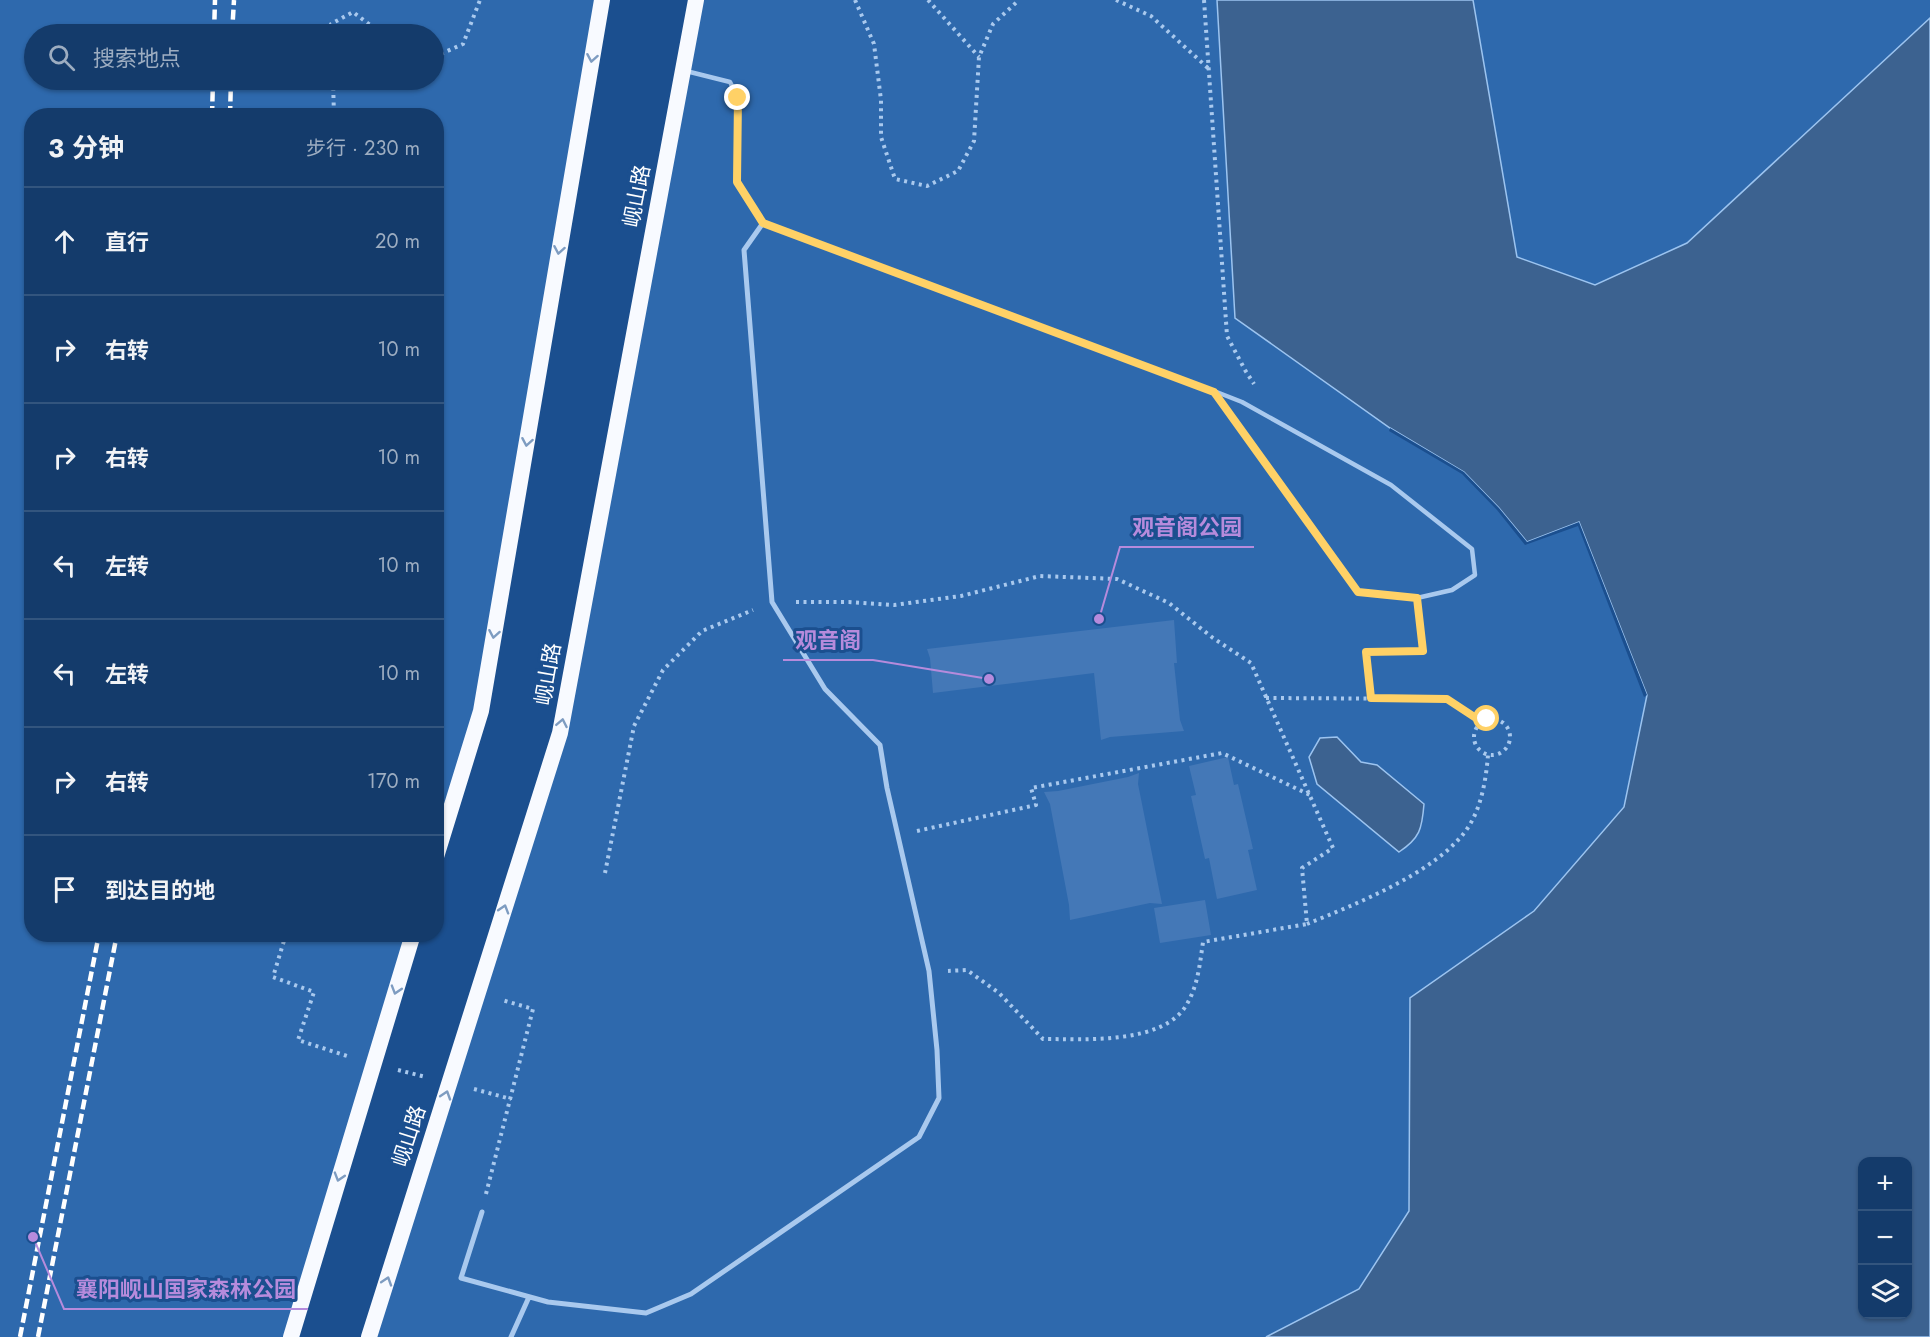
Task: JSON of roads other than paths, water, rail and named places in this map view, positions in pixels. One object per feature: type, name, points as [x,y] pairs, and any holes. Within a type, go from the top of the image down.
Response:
[{"type":"highway","points":[[444,831],[481,711],[602,0]]},
{"type":"highway","name":"岘山路","points":[[369,1337],[560,733],[696,0]]},
{"type":"highway","points":[[291,1337],[411,942]]},
{"type":"street","points":[[482,1212],[461,1278],[548,1302],[646,1313],[691,1294],[919,1137],[939,1098],[929,971],[887,788],[880,745],[825,689],[772,602],[744,250],[763,223]]},
{"type":"street","points":[[511,1337],[529,1297]]},
{"type":"lane","points":[[683,70],[730,82],[738,98],[737,182],[763,223],[1242,402],[1391,485],[1473,549],[1475,575],[1452,590],[1417,598],[1358,592],[1214,392]]},
{"type":"railway","points":[[214,24],[215,0]]},
{"type":"railway","points":[[233,24],[234,0]]},
{"type":"railway","points":[[212,108],[213,90]]},
{"type":"railway","points":[[230,108],[231,90]]},
{"type":"railway","points":[[20,1337],[97,942]]},
{"type":"railway","points":[[38,1337],[115,942]]},
{"type":"place","name":"观音阁公园","points":[[1099,619]]},
{"type":"place","name":"观音阁","points":[[989,679]]},
{"type":"place","name":"襄阳岘山国家森林公园","points":[[33,1237]]}]
